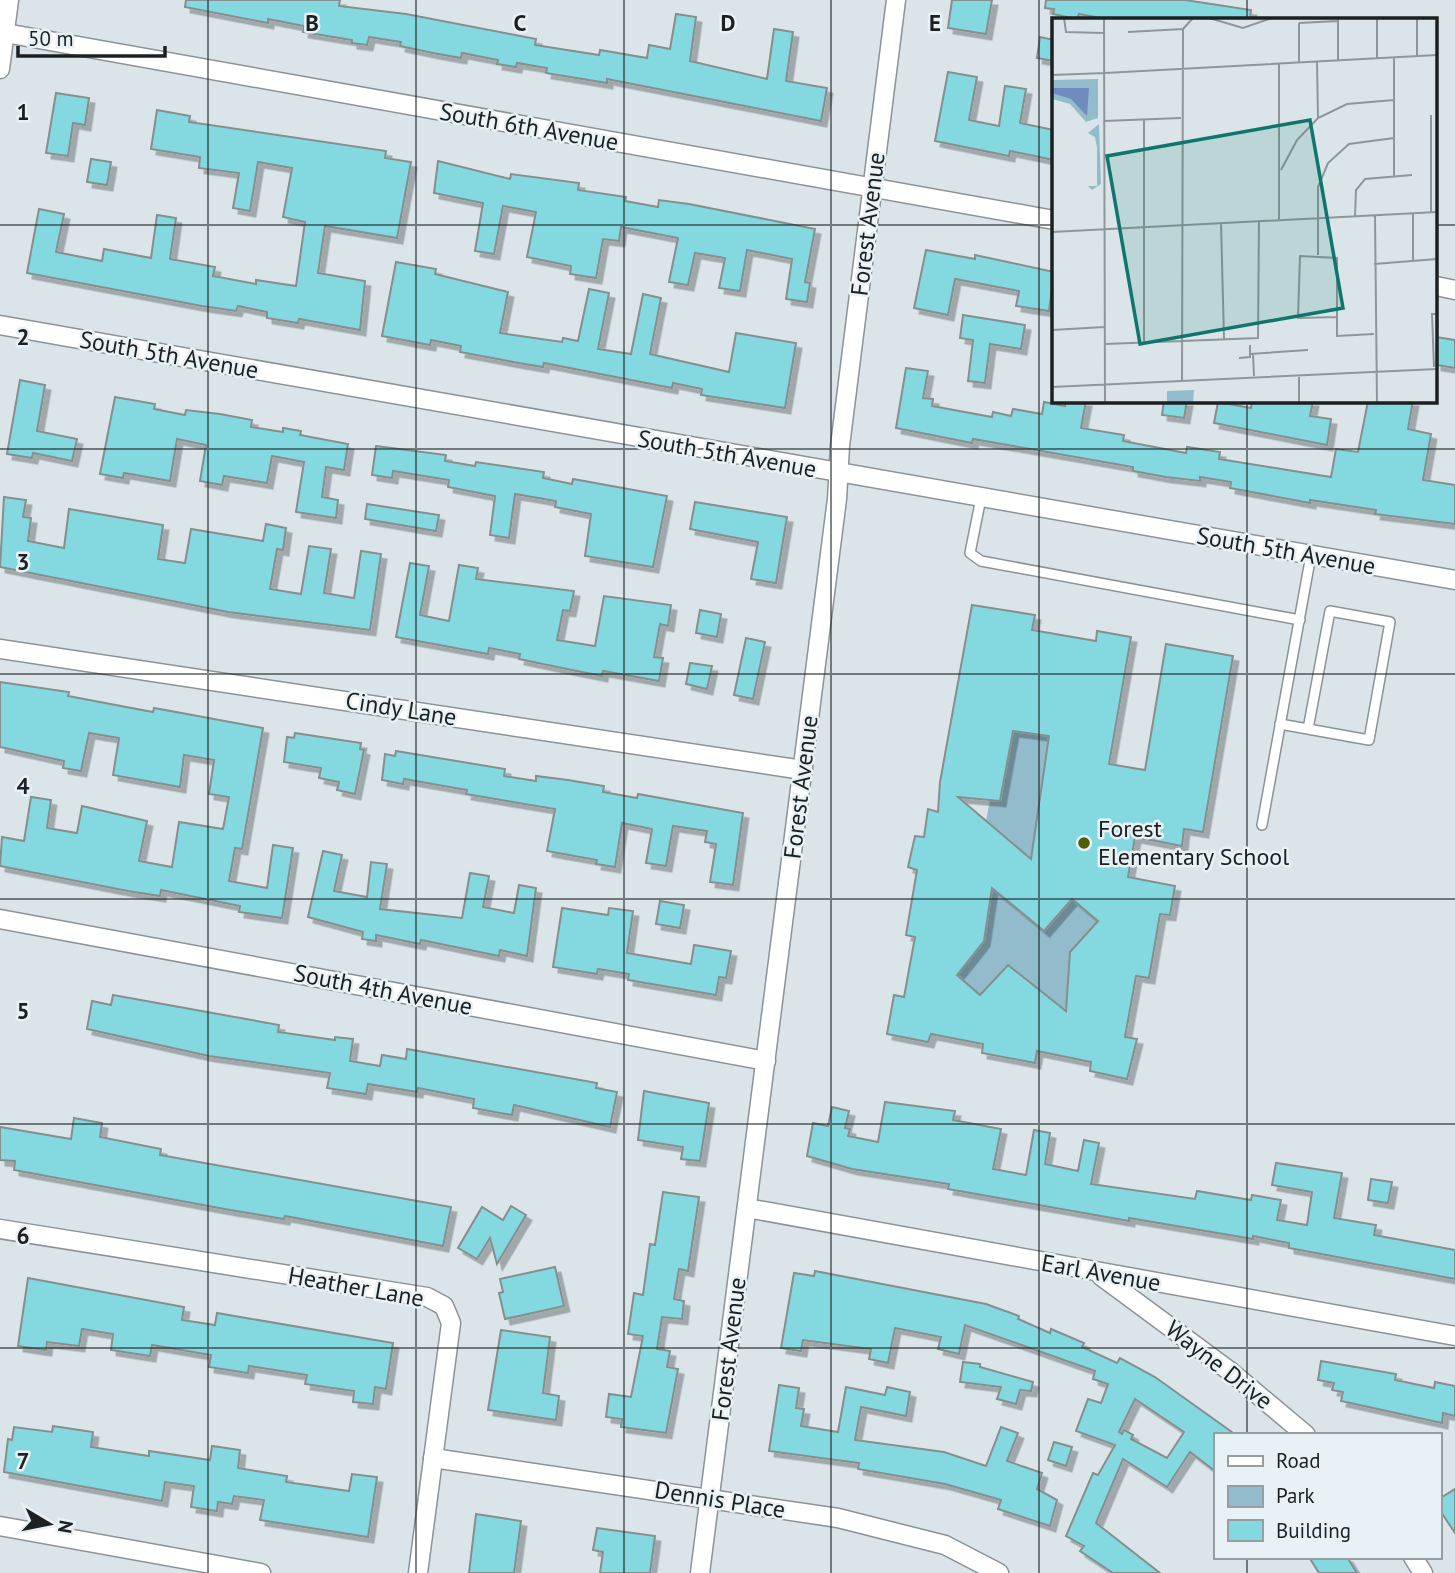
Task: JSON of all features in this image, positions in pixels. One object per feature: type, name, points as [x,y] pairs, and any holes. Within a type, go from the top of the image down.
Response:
[{"type":"street","points":[[0,69],[9,0]]},
{"type":"street","name":"Forest Avenue","points":[[700,1573],[841,473],[841,446],[896,0]]},
{"type":"street","name":"South 6th Avenue","points":[[5,33],[1052,220]]},
{"type":"street","name":"South 5th Avenue","points":[[0,324],[1455,580]]},
{"type":"street","name":"Cindy Lane","points":[[0,649],[803,770]]},
{"type":"street","name":"South 4th Avenue","points":[[0,919],[765,1060]]},
{"type":"street","name":"Earl Avenue","points":[[747,1208],[1455,1336]]},
{"type":"street","name":"Heather Lane","points":[[0,1229],[427,1297],[444,1306],[451,1323],[418,1573]]},
{"type":"street","name":"Wayne Drive","points":[[1097,1273],[1231,1372],[1304,1433]]},
{"type":"street","name":"Dennis Place","points":[[433,1458],[838,1518],[946,1545],[999,1573]]},
{"type":"street","points":[[0,1526],[261,1573]]},
{"type":"lane","points":[[981,498],[970,553],[981,561],[1300,620]]},
{"type":"lane","points":[[1262,825],[1311,555]]},
{"type":"lane","points":[[1280,724],[1369,740],[1390,622],[1329,611],[1308,729]]},
{"type":"green space","points":[[1013,731],[1049,736],[1031,859],[994,827],[985,826],[990,800],[1001,801]]},
{"type":"green space","points":[[990,886],[1043,931],[1072,899],[1098,921],[1070,952],[1068,976],[1082,987],[1064,1009],[1008,965],[980,995],[957,975],[984,941],[987,920],[972,908]]},
{"type":"building","points":[[186,0],[340,0],[339,6],[406,14],[536,39],[535,45],[599,55],[600,50],[647,58],[649,45],[670,49],[676,14],[696,17],[690,61],[767,79],[774,29],[793,32],[786,81],[827,88],[821,121],[607,79],[607,83],[546,73],[547,68],[517,63],[516,67],[497,64],[498,60],[462,53],[461,58],[433,53],[400,46],[401,42],[369,37],[367,45],[352,43],[352,40],[303,32],[304,26],[268,19],[268,23],[185,7]]},
{"type":"building","points":[[952,0],[992,0],[986,34],[948,28]]},
{"type":"building","points":[[1046,0],[1185,0],[1251,10],[1250,18],[1101,18],[1079,14],[1077,18],[1072,18],[1053,14],[1054,9],[1045,8]]},
{"type":"building","points":[[1040,37],[1052,40],[1052,61],[1037,58]]},
{"type":"building","points":[[948,72],[977,77],[969,120],[999,126],[1005,86],[1026,89],[1020,123],[1052,130],[1052,160],[1010,151],[1009,156],[935,141]]},
{"type":"building","points":[[56,93],[89,98],[85,125],[73,123],[68,156],[46,153]]},
{"type":"building","points":[[157,110],[190,116],[189,122],[386,151],[385,158],[411,162],[397,238],[325,226],[318,273],[365,281],[360,330],[299,319],[298,323],[267,318],[267,312],[238,306],[236,311],[202,306],[27,273],[39,209],[64,214],[56,252],[102,261],[104,249],[151,258],[157,215],[176,218],[170,259],[215,267],[213,276],[256,284],[256,280],[296,286],[305,222],[283,217],[292,168],[258,162],[250,211],[233,208],[239,173],[199,168],[200,157],[151,149]]},
{"type":"building","points":[[91,159],[111,162],[107,185],[87,182]]},
{"type":"building","points":[[438,161],[510,179],[511,174],[579,183],[578,190],[626,197],[625,201],[658,207],[659,200],[689,204],[815,229],[805,282],[810,283],[807,302],[786,299],[792,259],[747,250],[740,291],[719,288],[725,258],[695,253],[688,285],[669,282],[678,238],[621,227],[619,241],[603,239],[596,278],[570,274],[571,266],[527,257],[536,212],[503,206],[494,254],[475,251],[483,203],[434,193]]},
{"type":"building","points":[[926,250],[975,259],[975,255],[1052,272],[1049,311],[1016,306],[1019,291],[955,279],[948,315],[914,308]]},
{"type":"building","points":[[396,262],[436,269],[435,274],[508,292],[500,333],[562,342],[563,338],[578,341],[589,289],[609,293],[598,349],[631,354],[643,294],[661,298],[650,354],[729,372],[736,333],[796,343],[785,408],[701,395],[702,389],[673,383],[672,388],[544,363],[543,367],[460,352],[461,346],[431,340],[430,345],[382,336]]},
{"type":"building","points":[[963,315],[1025,325],[1021,349],[990,344],[985,383],[968,381],[973,340],[960,338]]},
{"type":"building","points":[[1438,337],[1455,340],[1455,368],[1438,365]]},
{"type":"building","points":[[906,368],[928,371],[923,398],[933,399],[932,406],[992,417],[993,412],[1011,416],[1013,409],[1042,414],[1044,402],[1065,406],[1066,402],[1086,402],[1081,428],[1124,435],[1123,441],[1186,453],[1187,447],[1220,452],[1219,459],[1331,477],[1336,449],[1358,452],[1368,402],[1413,402],[1408,429],[1431,434],[1423,480],[1455,485],[1455,524],[1375,514],[1376,510],[1310,500],[1310,503],[1230,488],[1231,482],[1200,477],[1200,481],[1166,477],[1133,471],[1133,467],[973,439],[972,443],[896,428]]},
{"type":"building","points":[[20,380],[45,385],[37,431],[77,439],[72,461],[33,453],[32,458],[7,454]]},
{"type":"building","points":[[115,397],[155,404],[154,409],[185,415],[186,410],[252,420],[251,427],[283,432],[283,428],[301,431],[300,435],[348,444],[344,470],[326,467],[322,497],[338,500],[336,518],[296,512],[304,462],[272,456],[267,483],[224,476],[222,485],[200,481],[206,445],[177,439],[170,481],[124,473],[123,478],[100,474]]},
{"type":"building","points":[[1164,402],[1187,402],[1184,418],[1162,415]]},
{"type":"building","points":[[1218,402],[1251,408],[1252,402],[1313,402],[1310,416],[1331,419],[1327,445],[1214,423]]},
{"type":"building","points":[[376,446],[446,455],[445,461],[475,466],[476,462],[544,472],[543,478],[572,484],[573,479],[667,496],[653,567],[585,556],[591,514],[555,507],[556,501],[515,494],[509,538],[490,535],[495,496],[448,487],[449,480],[393,471],[392,478],[372,475]]},
{"type":"building","points":[[4,497],[26,500],[23,517],[31,518],[28,541],[64,548],[69,509],[163,525],[158,559],[185,563],[191,529],[263,541],[266,524],[286,528],[283,550],[277,549],[270,589],[301,594],[309,546],[331,549],[324,593],[354,598],[361,551],[381,554],[370,630],[228,612],[0,567]]},
{"type":"building","points":[[695,502],[787,517],[776,583],[751,579],[758,542],[690,529]]},
{"type":"building","points":[[367,504],[439,515],[436,531],[365,519]]},
{"type":"building","points":[[410,563],[429,566],[420,615],[449,621],[459,565],[478,568],[476,579],[574,591],[570,611],[563,610],[557,640],[595,646],[604,596],[671,605],[668,626],[660,624],[654,657],[663,658],[659,681],[603,671],[602,676],[519,659],[520,654],[489,648],[488,654],[396,637]]},
{"type":"building","name":"Forest Elementary School","points":[[972,605],[1035,615],[1032,630],[1096,641],[1097,631],[1131,637],[1109,764],[1145,770],[1166,644],[1233,656],[1203,832],[1184,829],[1182,846],[1135,837],[1128,877],[1175,886],[1170,915],[1160,914],[1149,978],[1136,976],[1125,1037],[1137,1039],[1127,1079],[1090,1071],[1091,1062],[1037,1051],[1035,1063],[982,1053],[983,1044],[931,1034],[928,1042],[887,1034],[894,995],[904,997],[915,937],[906,935],[917,870],[908,867],[915,836],[924,837],[928,809],[938,812],[940,782]],"holes":[[[1013,731],[1049,736],[1031,859],[958,797],[1000,801]],[[992,888],[1044,931],[1072,899],[1098,921],[1070,952],[1066,1011],[1008,965],[980,995],[957,975],[984,941]]]},
{"type":"building","points":[[700,610],[721,614],[717,637],[696,633]]},
{"type":"building","points":[[746,638],[765,642],[753,699],[734,695]]},
{"type":"building","points":[[690,663],[712,666],[707,689],[686,684]]},
{"type":"building","points":[[0,682],[69,692],[68,696],[153,712],[154,708],[263,728],[242,849],[235,848],[229,881],[267,888],[273,845],[293,848],[282,918],[239,912],[240,906],[161,890],[160,896],[0,866],[2,837],[24,841],[31,797],[51,800],[47,828],[77,833],[82,806],[147,821],[139,861],[172,867],[179,822],[223,829],[229,797],[209,794],[214,760],[184,755],[180,787],[113,775],[119,738],[89,733],[81,771],[63,768],[64,761],[0,747]]},
{"type":"building","points":[[295,733],[361,743],[360,749],[364,750],[355,794],[337,790],[339,782],[319,778],[321,768],[284,762],[287,737],[294,738]]},
{"type":"building","points":[[396,751],[505,769],[504,776],[536,781],[536,776],[568,780],[604,786],[603,792],[637,798],[638,794],[743,813],[733,885],[710,882],[716,844],[705,842],[707,831],[673,826],[666,866],[646,863],[652,829],[622,823],[615,867],[596,864],[597,860],[547,851],[555,809],[466,794],[467,790],[404,779],[403,784],[382,780],[385,754],[395,756]]},
{"type":"building","points":[[323,851],[342,855],[334,891],[367,897],[371,862],[387,864],[380,909],[462,918],[470,873],[489,876],[483,907],[514,913],[519,885],[536,888],[527,956],[500,950],[499,956],[421,940],[420,944],[376,935],[376,941],[362,939],[363,932],[308,917]]},
{"type":"building","points":[[660,901],[684,905],[680,928],[656,924]]},
{"type":"building","points":[[562,908],[608,915],[609,908],[633,911],[627,953],[691,964],[694,945],[731,951],[726,978],[719,977],[716,995],[628,980],[629,974],[598,969],[597,974],[553,967]]},
{"type":"building","points":[[113,995],[279,1025],[278,1032],[335,1040],[335,1037],[353,1039],[350,1061],[380,1066],[382,1055],[406,1059],[407,1049],[597,1083],[596,1088],[617,1092],[610,1127],[514,1105],[512,1115],[473,1108],[474,1099],[418,1088],[417,1092],[368,1084],[366,1094],[327,1088],[330,1073],[209,1056],[87,1029],[92,1001],[111,1005]]},
{"type":"building","points":[[644,1091],[709,1103],[700,1161],[681,1159],[683,1147],[638,1140]]},
{"type":"building","points":[[885,1102],[955,1111],[953,1120],[1001,1129],[993,1169],[1026,1175],[1034,1130],[1050,1133],[1045,1164],[1078,1171],[1084,1140],[1099,1143],[1091,1184],[1195,1199],[1197,1191],[1251,1200],[1252,1195],[1281,1200],[1277,1220],[1307,1225],[1312,1192],[1272,1185],[1276,1163],[1342,1173],[1334,1218],[1376,1225],[1374,1235],[1455,1250],[1455,1279],[1289,1248],[1289,1243],[1253,1236],[1253,1239],[1129,1218],[1129,1221],[948,1189],[949,1184],[852,1169],[807,1156],[813,1123],[828,1126],[832,1107],[849,1111],[845,1128],[850,1129],[848,1136],[878,1142]]},
{"type":"building","points":[[74,1118],[102,1123],[100,1137],[161,1149],[160,1155],[451,1207],[443,1246],[14,1170],[15,1161],[0,1160],[0,1127],[71,1139]]},
{"type":"building","points":[[1371,1179],[1392,1182],[1388,1203],[1368,1200]]},
{"type":"building","points":[[663,1192],[699,1197],[688,1271],[679,1269],[674,1299],[684,1301],[682,1319],[662,1317],[657,1349],[670,1351],[667,1367],[678,1369],[666,1433],[621,1427],[622,1419],[606,1417],[609,1394],[631,1397],[643,1336],[628,1334],[634,1293],[643,1295],[650,1244],[655,1245]]},
{"type":"building","points":[[511,1206],[526,1215],[497,1264],[490,1238],[477,1259],[458,1248],[482,1207],[503,1220]]},
{"type":"building","points":[[555,1267],[564,1306],[505,1319],[499,1293],[503,1292],[500,1279]]},
{"type":"building","points":[[815,1271],[986,1304],[1019,1316],[1018,1319],[1050,1333],[1051,1329],[1084,1343],[1082,1347],[1117,1363],[1120,1358],[1155,1377],[1233,1433],[1214,1433],[1214,1470],[1190,1452],[1167,1487],[1123,1459],[1096,1523],[1160,1573],[1113,1573],[1080,1551],[1084,1546],[1066,1536],[1093,1473],[1098,1475],[1115,1445],[1076,1431],[1088,1399],[1101,1403],[1108,1384],[1093,1379],[1095,1371],[965,1325],[959,1354],[938,1349],[941,1337],[895,1328],[888,1363],[869,1359],[871,1349],[803,1340],[801,1351],[781,1348],[794,1273],[814,1276]],"holes":[[[1135,1399],[1184,1432],[1167,1458],[1131,1439],[1133,1435],[1124,1430],[1122,1434],[1119,1432]]]},
{"type":"building","points":[[28,1278],[184,1307],[182,1320],[215,1325],[217,1313],[393,1343],[386,1389],[375,1387],[373,1404],[353,1402],[354,1391],[305,1384],[307,1375],[249,1366],[248,1373],[209,1367],[211,1355],[152,1345],[150,1356],[111,1350],[113,1334],[82,1329],[79,1346],[47,1342],[46,1350],[18,1346]]},
{"type":"building","points":[[501,1330],[550,1337],[543,1393],[559,1396],[556,1420],[488,1410]]},
{"type":"building","points":[[1321,1361],[1396,1374],[1395,1380],[1434,1388],[1435,1382],[1455,1386],[1455,1416],[1443,1413],[1442,1423],[1341,1401],[1343,1392],[1332,1390],[1334,1383],[1318,1380]]},
{"type":"building","points":[[963,1362],[980,1364],[980,1367],[1033,1382],[1031,1391],[1020,1390],[1016,1404],[997,1399],[1001,1387],[960,1382]]},
{"type":"building","points":[[779,1385],[799,1388],[796,1408],[804,1409],[801,1426],[838,1432],[846,1387],[885,1395],[887,1387],[910,1392],[906,1416],[861,1407],[855,1440],[944,1452],[986,1466],[1001,1427],[1018,1433],[1007,1461],[1042,1473],[1037,1489],[1057,1500],[1050,1526],[998,1509],[1001,1500],[945,1484],[858,1469],[859,1463],[769,1451]]},
{"type":"building","points":[[53,1426],[93,1432],[91,1447],[149,1456],[149,1451],[210,1460],[212,1446],[240,1450],[238,1468],[287,1476],[286,1482],[349,1491],[352,1474],[377,1477],[368,1537],[260,1520],[264,1500],[234,1496],[232,1504],[218,1502],[217,1511],[191,1507],[194,1486],[165,1482],[162,1501],[4,1472],[8,1439],[12,1440],[14,1427],[52,1432]]},
{"type":"building","points":[[1054,1442],[1072,1447],[1066,1466],[1048,1460]]},
{"type":"building","points":[[1455,1489],[1455,1533],[1441,1512],[1441,1498]]},
{"type":"building","points":[[476,1514],[521,1521],[514,1573],[469,1573]]},
{"type":"building","points":[[597,1528],[655,1536],[650,1573],[600,1573],[603,1552],[593,1550]]},
{"type":"building","points":[[1310,1559],[1348,1559],[1357,1573],[1319,1573]]},
{"type":"place","name":"Forest Elementary School","points":[[1084,843]]}]
